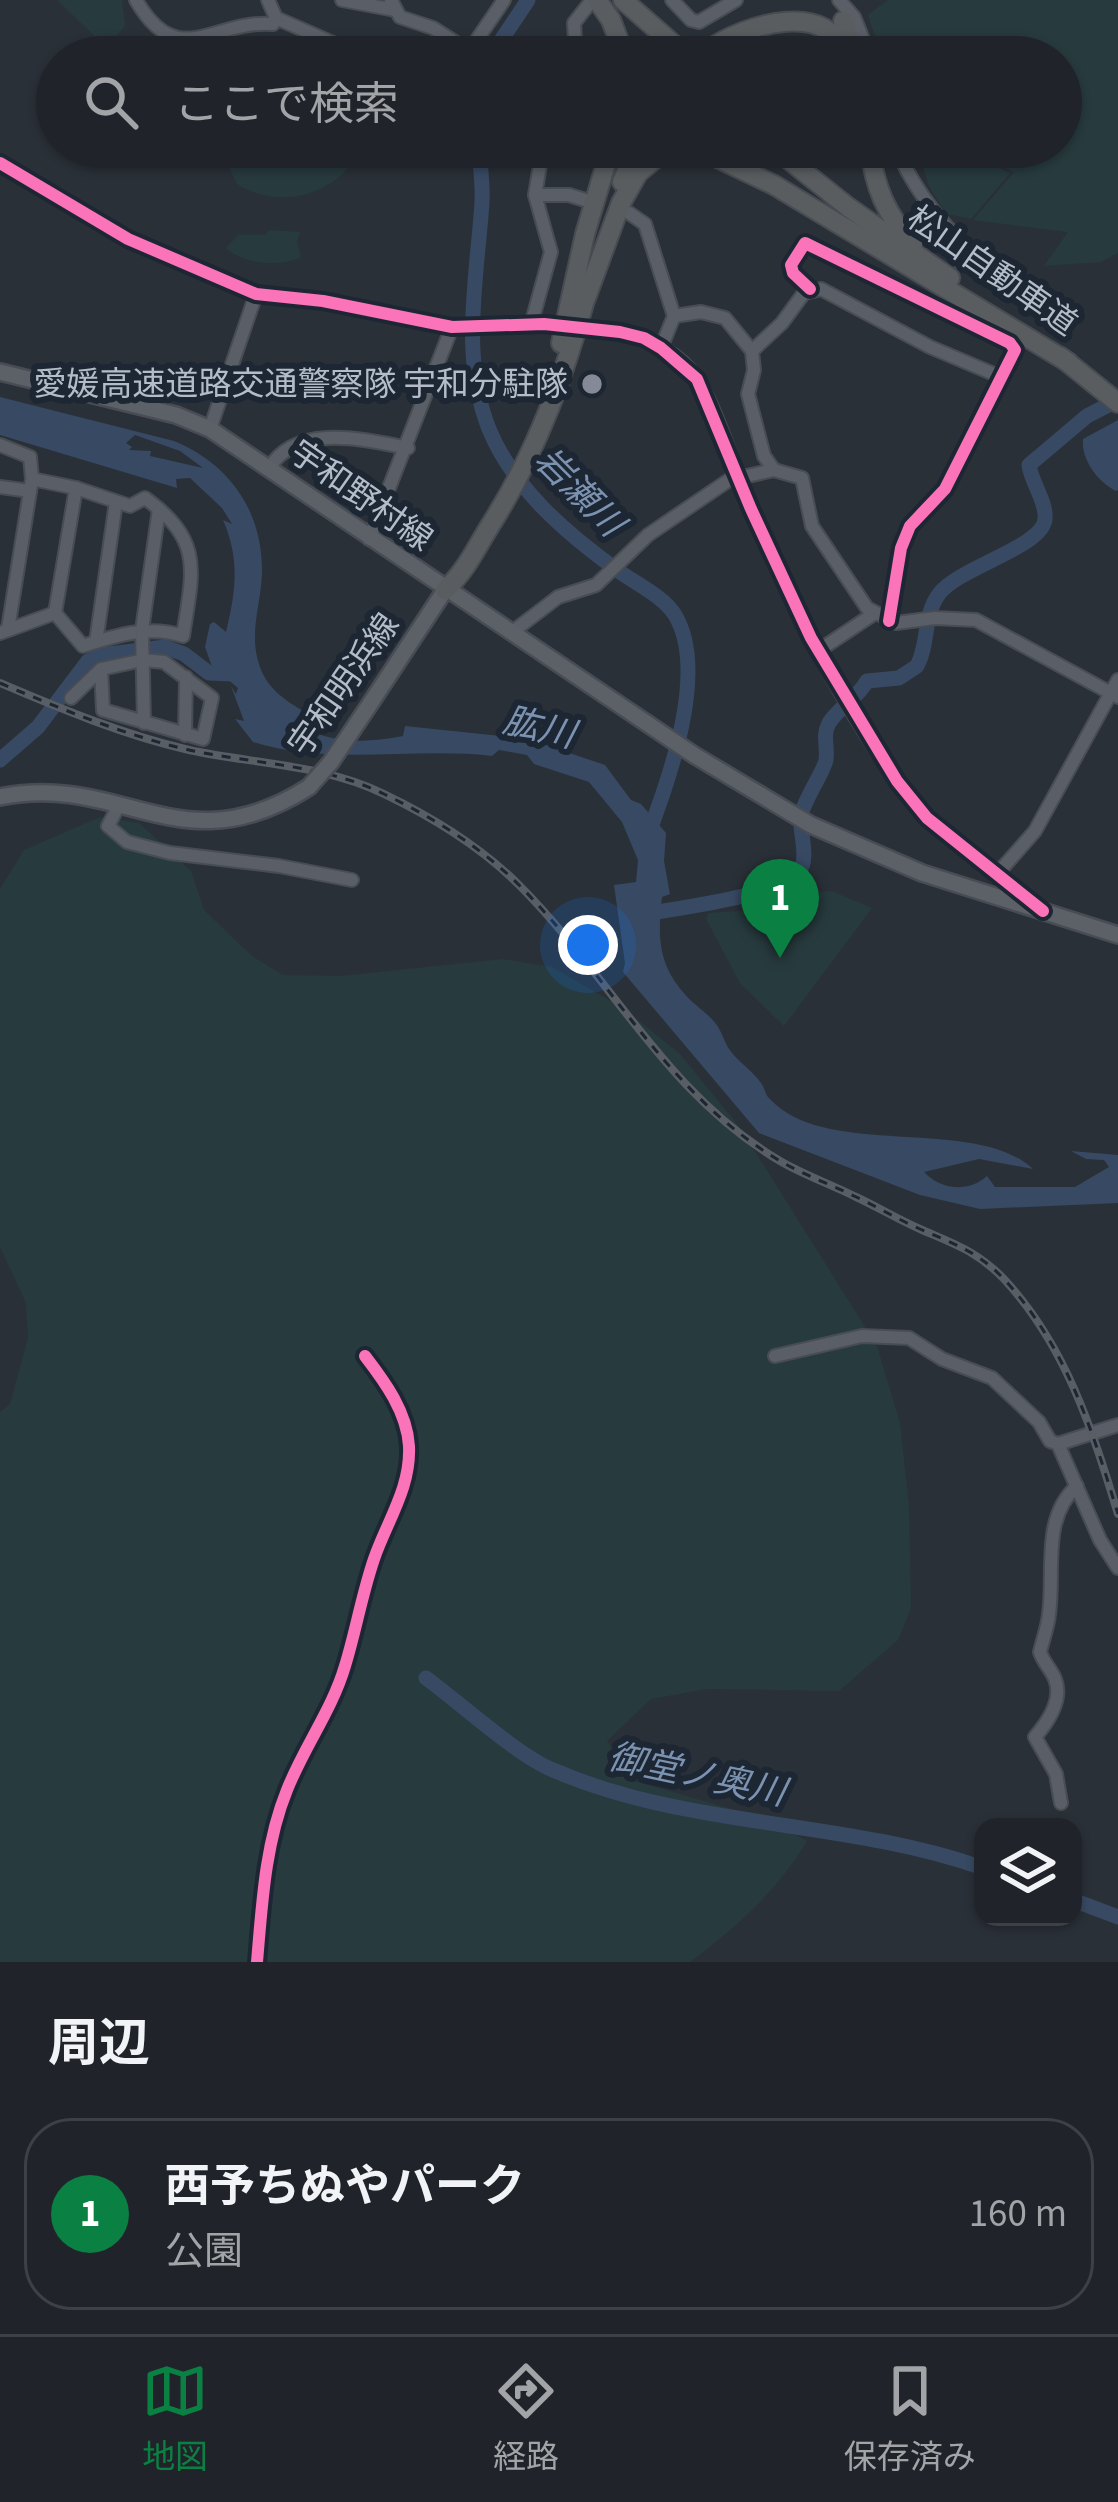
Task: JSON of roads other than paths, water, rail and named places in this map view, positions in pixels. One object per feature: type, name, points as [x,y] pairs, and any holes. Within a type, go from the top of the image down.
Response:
[{"type":"highway","points":[[622,0],[676,36]]},
{"type":"highway","points":[[622,0],[654,36]]},
{"type":"highway","points":[[816,0],[845,23],[850,36]]},
{"type":"highway","points":[[593,2],[611,20],[617,36]]},
{"type":"highway","points":[[715,36],[763,5]]},
{"type":"highway","points":[[726,36],[761,16],[797,8],[817,12],[839,36]]},
{"type":"highway","points":[[540,429],[605,168]]},
{"type":"highway","points":[[560,349],[618,168]]},
{"type":"highway","points":[[586,298],[606,224],[629,168]]},
{"type":"highway","points":[[445,590],[504,499],[540,429],[620,203],[644,168]]},
{"type":"highway","points":[[738,168],[1068,362]]},
{"type":"highway","name":"松山自動車道","points":[[800,168],[1113,398]]},
{"type":"highway","points":[[874,168],[890,216],[936,268]]},
{"type":"main road","name":"宇和野村線","points":[[0,372],[176,415],[210,429],[694,755],[811,825],[861,850],[1043,911]]},
{"type":"main road","name":"宇和明浜線","points":[[0,797],[59,792],[180,820],[226,822],[281,805],[309,787],[332,762],[445,590]]},
{"type":"main road","points":[[1043,911],[1118,935]]},
{"type":"street","points":[[136,0],[169,36]]},
{"type":"street","points":[[268,0],[276,18],[317,36]]},
{"type":"street","points":[[342,0],[393,5],[400,17],[444,36]]},
{"type":"street","points":[[479,36],[503,0]]},
{"type":"street","points":[[672,0],[699,22],[736,0]]},
{"type":"street","points":[[839,0],[854,17],[862,36]]},
{"type":"street","points":[[575,36],[574,23],[593,2]]},
{"type":"street","points":[[214,36],[238,24],[272,24],[276,18]]},
{"type":"street","points":[[0,163],[128,239],[256,294],[323,301],[456,327],[495,328],[538,325],[550,252],[535,195],[540,168]]},
{"type":"street","points":[[906,168],[922,200],[974,251],[1042,308],[1063,319],[1063,328]]},
{"type":"street","points":[[535,195],[585,200]]},
{"type":"street","points":[[629,213],[645,224],[674,316],[661,348]]},
{"type":"street","points":[[810,290],[791,265],[805,243],[939,300],[1010,343],[1014,355],[945,489],[910,526],[901,548],[889,621]]},
{"type":"street","points":[[961,264],[974,251]]},
{"type":"street","points":[[752,351],[810,290],[820,289],[930,347],[1001,377]]},
{"type":"street","points":[[210,429],[256,294]]},
{"type":"street","points":[[674,316],[701,313],[725,318],[752,351],[755,361],[748,394],[764,456],[774,470],[802,478],[812,526],[860,600],[875,613],[889,621],[976,620],[1113,695]]},
{"type":"street","points":[[370,539],[408,448],[429,381],[456,327]]},
{"type":"street","points":[[620,332],[661,348],[697,379],[818,651],[897,781],[927,818],[1043,911]]},
{"type":"street","points":[[269,469],[290,449],[338,436],[408,448]]},
{"type":"street","points":[[0,445],[30,457],[31,485],[4,631]]},
{"type":"street","points":[[511,633],[558,597],[598,582],[626,554],[705,495],[738,477],[774,470]]},
{"type":"street","points":[[0,487],[76,488],[130,506],[145,498],[180,527],[193,569],[183,636],[164,630],[100,669],[71,698]]},
{"type":"street","points":[[76,488],[55,613],[83,646],[96,642],[142,646],[212,698],[203,739],[103,710],[100,669]]},
{"type":"street","points":[[96,642],[116,502]]},
{"type":"street","points":[[144,724],[142,646],[159,509]]},
{"type":"street","points":[[0,560],[19,560]]},
{"type":"street","points":[[4,631],[55,613]]},
{"type":"street","points":[[818,651],[875,613]]},
{"type":"street","points":[[185,735],[186,677]]},
{"type":"street","points":[[998,873],[1035,831],[1118,680]]},
{"type":"street","points":[[119,805],[108,826],[128,842],[170,853],[352,880]]},
{"type":"street","points":[[775,1356],[862,1336],[909,1339],[942,1359],[992,1378],[1058,1444],[1100,1540],[1118,1568]]},
{"type":"street","points":[[257,1962],[275,1827],[293,1774],[346,1664],[369,1574],[408,1470],[406,1426],[365,1356]]},
{"type":"street","points":[[1058,1444],[1118,1424]]},
{"type":"street","points":[[1061,1803],[1056,1774],[1036,1737],[1047,1723],[1057,1693],[1040,1652],[1050,1611],[1050,1548],[1065,1497],[1077,1486]]},
{"type":"water","points":[[0,397],[174,441],[227,477],[249,510],[261,551],[255,632],[260,667],[273,688],[306,713],[305,730],[377,740],[403,736],[405,726],[528,739],[605,765],[631,800],[641,804],[666,833],[664,861],[670,894],[662,897],[660,935],[668,970],[716,1024],[729,1049],[768,1097],[795,1117],[863,1134],[975,1144],[1007,1153],[1033,1169],[979,1159],[924,1172],[938,1183],[955,1187],[972,1185],[987,1176],[995,1187],[1075,1187],[1109,1167],[1104,1160],[1086,1159],[1071,1151],[1118,1155],[1118,1203],[980,1209],[920,1195],[759,1133],[623,972],[614,885],[636,882],[638,860],[622,822],[589,782],[534,764],[527,755],[499,750],[492,756],[341,755],[253,742],[235,719],[244,721],[231,686],[236,694],[238,688],[215,675],[205,647],[210,624],[226,632],[234,589],[232,548],[223,520],[232,524],[222,508],[190,478],[176,479],[177,488],[0,435]],"holes":[[[135,435],[180,451],[203,468],[150,456],[151,451],[129,450],[132,447],[126,443]]]},
{"type":"water","points":[[1118,420],[1116,491],[1092,469],[1083,439]]},
{"type":"waterway","name":"岩瀬川","points":[[504,36],[528,0]]},
{"type":"waterway","name":"岩瀬川","points":[[480,168],[473,345],[480,401],[489,429],[512,471],[543,508],[598,556],[663,602],[675,615],[684,639],[688,666],[682,726],[647,838]]},
{"type":"waterway","points":[[802,812],[825,765],[826,732],[833,717],[867,681],[899,678],[917,666],[934,602],[949,584],[1041,529],[1045,512],[1029,465],[1087,416],[1118,400]]},
{"type":"waterway","points":[[0,760],[38,727],[88,661],[101,655],[165,647],[184,654],[209,673],[233,674]]},
{"type":"waterway","points":[[646,914],[728,899],[789,880],[803,862],[801,826]]},
{"type":"waterway","name":"御堂ノ奥川","points":[[426,1678],[539,1763],[605,1789],[712,1814],[876,1840],[974,1865]]},
{"type":"waterway","name":"御堂ノ奥川","points":[[1082,1903],[1118,1917]]},
{"type":"tunnel","points":[[544,324],[620,332]]},
{"type":"railway","points":[[0,683],[165,744],[361,784],[472,846],[552,920],[671,1068],[739,1133],[789,1166],[965,1249],[1004,1279],[1060,1360],[1087,1420],[1118,1514]]},
{"type":"place","name":"愛媛高速道路交通警察隊 宇和分駐隊","points":[[592,384]]},
{"type":"place","name":"西予ちぬやパーク","points":[[780,958]]},
{"type":"water label","name":"肱川","points":[[539,728]]}]
